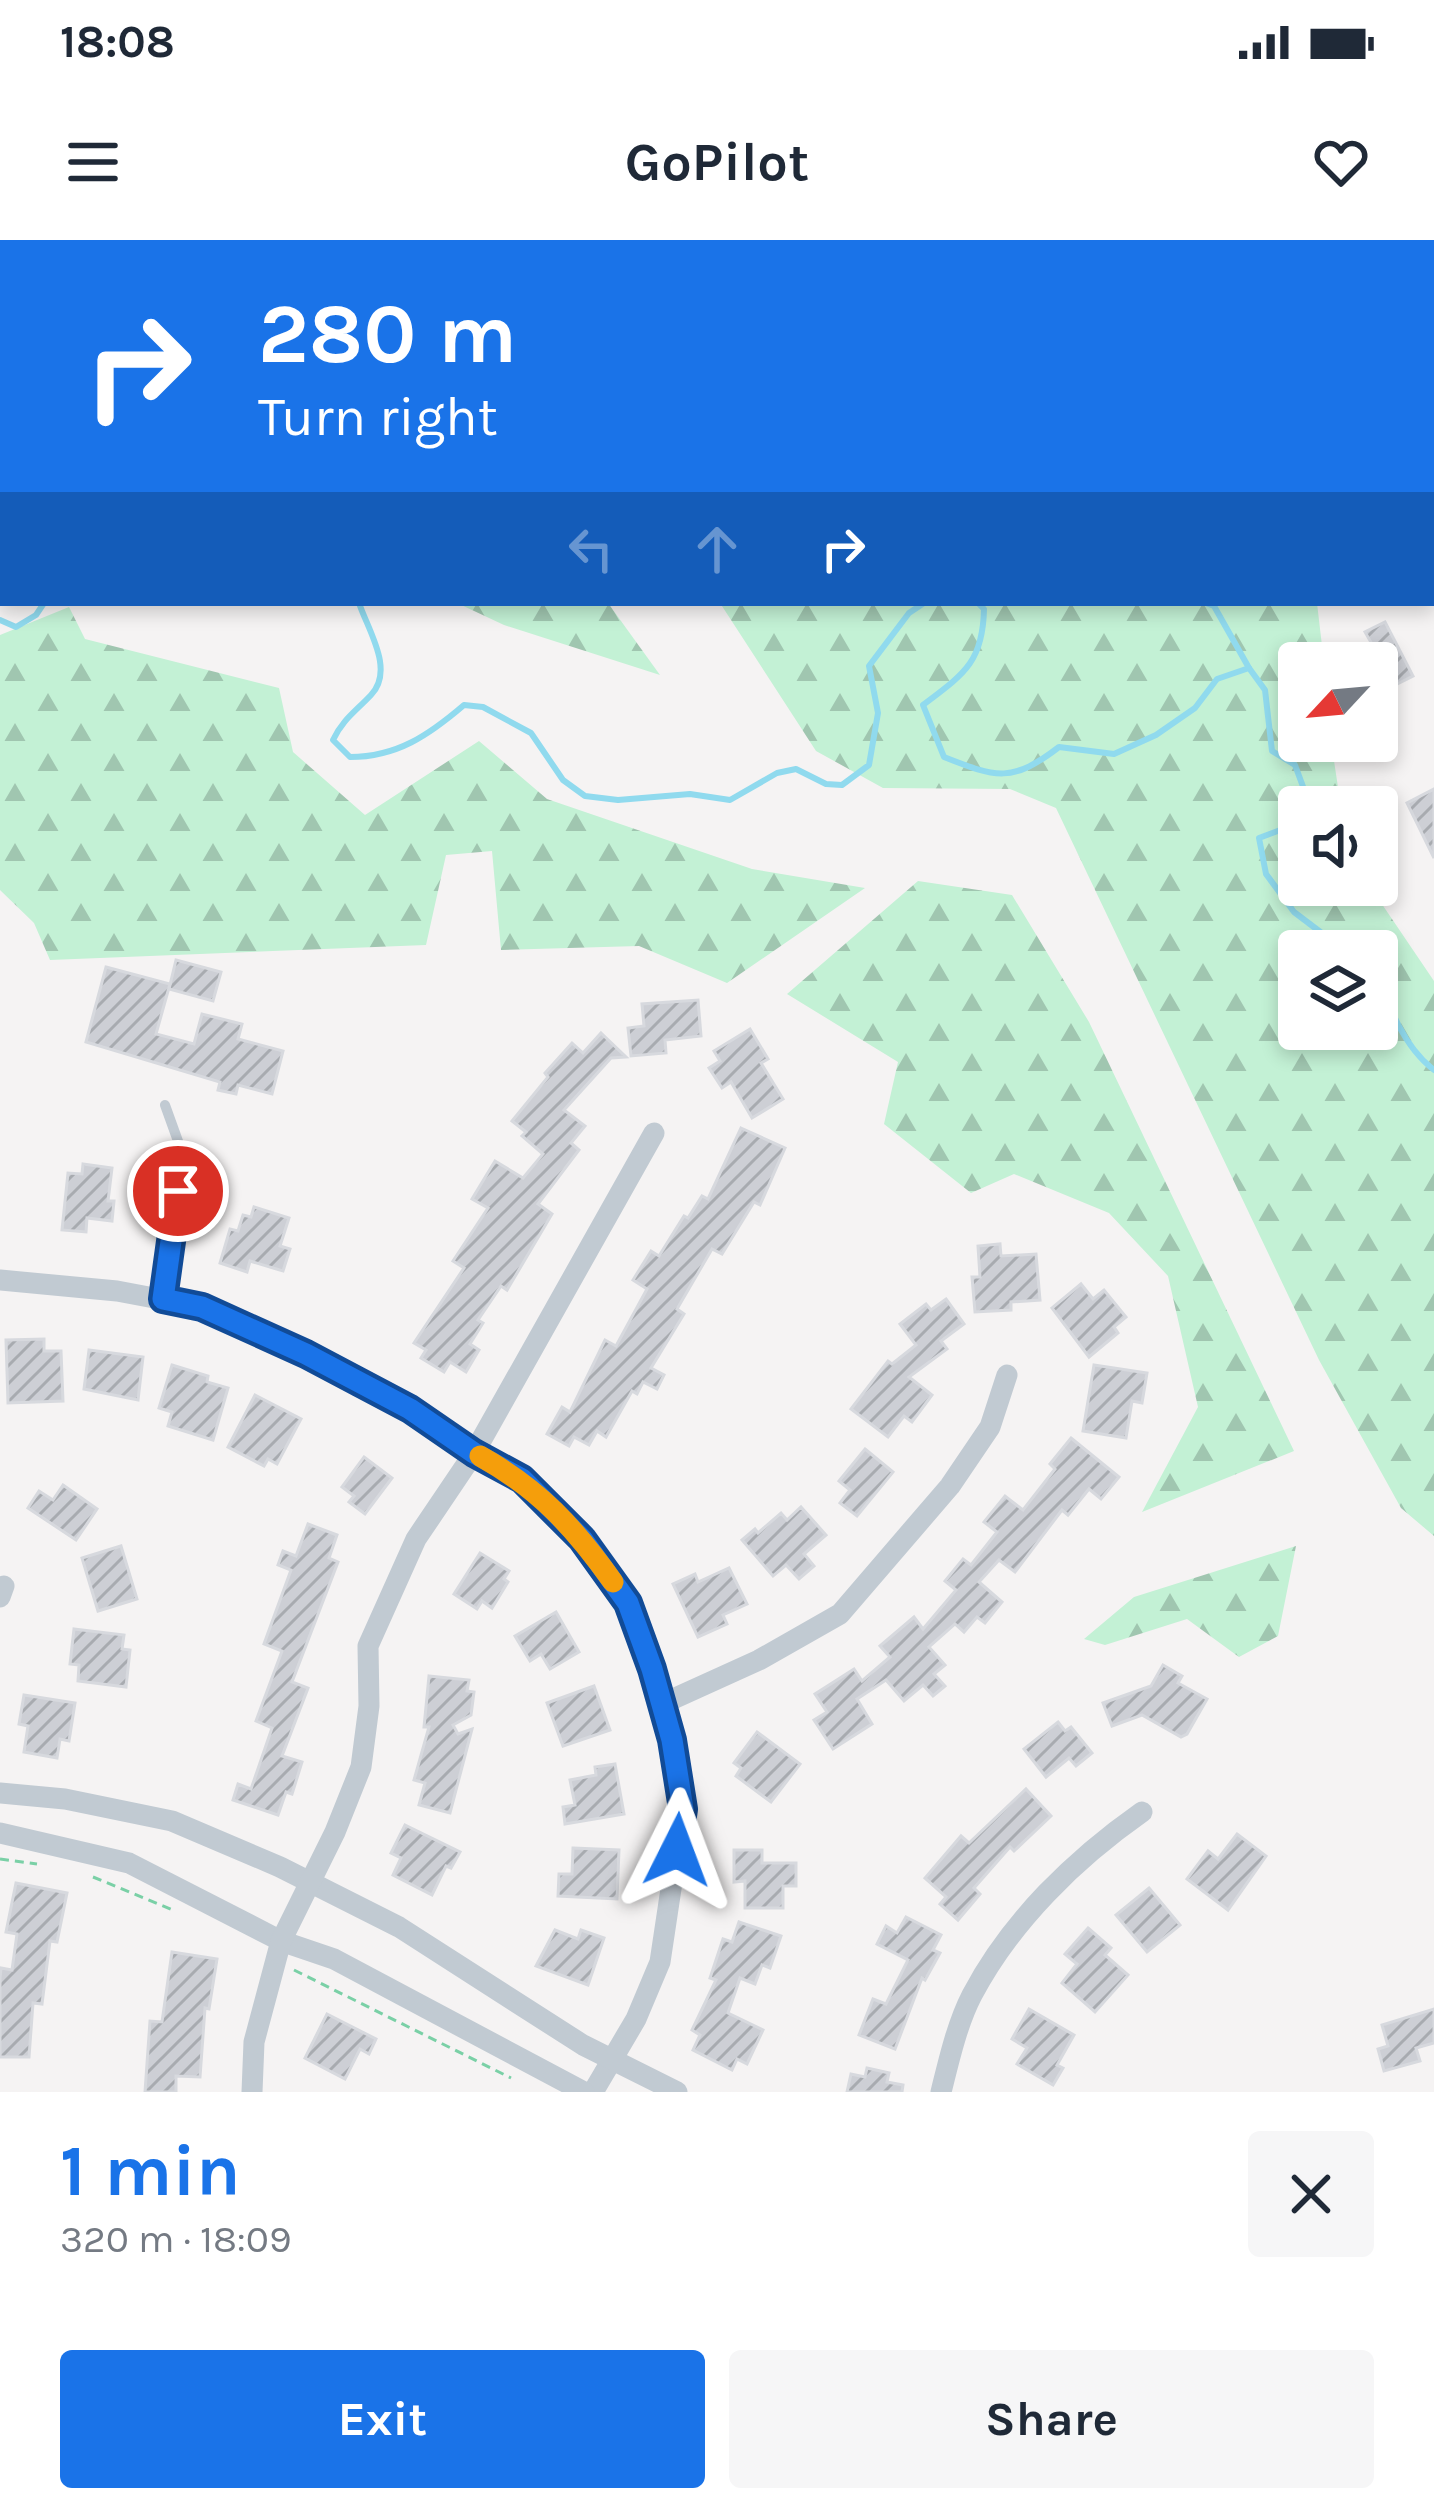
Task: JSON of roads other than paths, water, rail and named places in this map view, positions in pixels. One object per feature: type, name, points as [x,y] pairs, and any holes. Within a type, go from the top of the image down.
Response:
[{"type":"street","points":[[252,2092],[254,2042],[281,1941],[361,1768],[369,1706],[368,1646],[416,1539],[474,1453],[654,1132]]},
{"type":"street","points":[[0,1280],[117,1291],[202,1307],[410,1409],[522,1479],[582,1539],[628,1603],[672,1740],[683,1809],[660,1962],[636,2019],[588,2092],[334,1959],[281,1941],[129,1863],[0,1833]]},
{"type":"street","points":[[662,1704],[759,1660],[840,1614],[950,1486],[989,1426],[1007,1375]]},
{"type":"street","points":[[0,1793],[65,1798],[172,1821],[311,1882],[399,1928],[610,2059],[677,2092]]},
{"type":"street","points":[[941,2092],[971,1996],[1004,1947],[1042,1896],[1142,1812]]},
{"type":"lane","points":[[163,1299],[183,1155],[165,1106]]},
{"type":"waterway","points":[[0,620],[16,627],[42,606]]},
{"type":"waterway","points":[[360,606],[381,674],[371,695],[333,740],[350,757],[397,748],[425,735],[464,705],[483,707],[531,733],[563,780],[585,796],[618,800],[690,794],[730,800],[777,773],[796,769],[826,784],[842,785],[869,765],[878,713],[869,666],[920,606]]},
{"type":"waterway","points":[[981,606],[983,627],[975,654],[960,675],[923,705],[944,757],[1004,773],[1029,767],[1059,747],[1114,754],[1156,735],[1195,708],[1217,679],[1249,668],[1265,690],[1272,751],[1295,765],[1303,786]]},
{"type":"waterway","points":[[1214,606],[1249,668]]},
{"type":"waterway","points":[[1278,831],[1259,838],[1266,874],[1278,890]]},
{"type":"waterway","points":[[1290,906],[1318,930]]},
{"type":"waterway","points":[[1398,1023],[1434,1070]]}]
